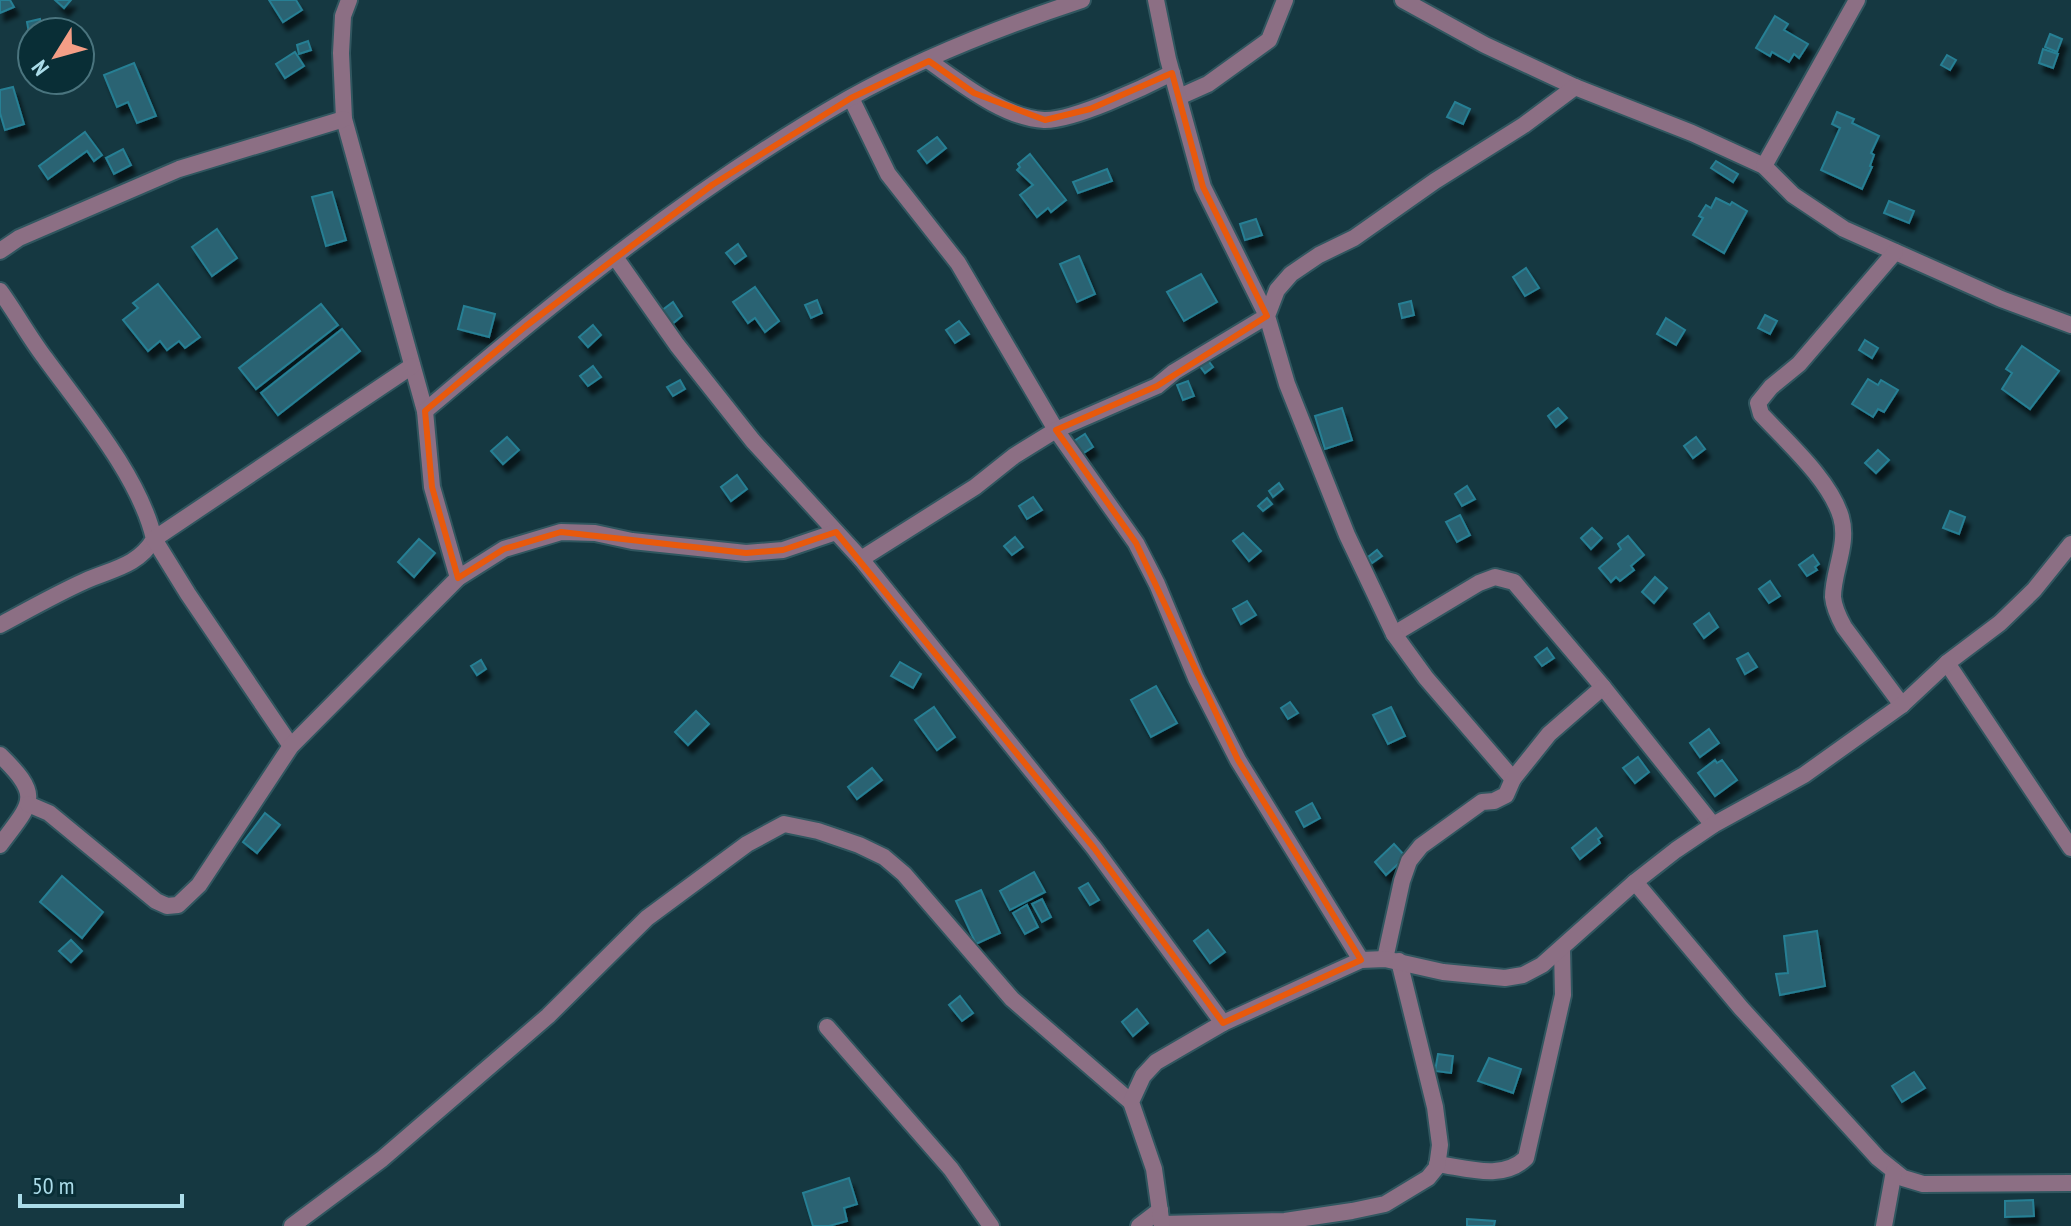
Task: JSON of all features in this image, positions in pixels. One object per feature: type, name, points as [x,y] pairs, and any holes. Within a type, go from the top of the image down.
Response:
[{"type":"street","points":[[349,0],[343,16],[341,41],[344,119],[425,411],[432,487],[458,578]]},
{"type":"street","points":[[425,411],[526,326],[615,257],[759,153],[851,98],[929,61],[1082,0]]},
{"type":"street","points":[[1156,0],[1203,187],[1267,316],[1287,384],[1371,589],[1394,634],[1426,678],[1513,779]]},
{"type":"street","points":[[1179,97],[1208,84],[1269,40],[1285,0]]},
{"type":"street","points":[[1403,0],[1485,45],[1575,87],[1692,133],[1764,166],[1793,195],[1844,229],[2001,299],[2071,325]]},
{"type":"street","points":[[1764,166],[1857,0]]},
{"type":"street","points":[[929,61],[986,99],[1011,111],[1045,120],[1090,109],[1172,73]]},
{"type":"street","points":[[861,559],[975,487],[1014,456],[1056,430],[1157,386],[1174,372],[1267,316],[1277,290],[1291,274],[1319,255],[1354,238],[1435,181],[1524,125],[1575,87]]},
{"type":"street","points":[[851,98],[888,174],[958,263],[1056,430],[1136,543],[1157,584],[1196,678],[1238,760],[1361,960]]},
{"type":"street","points":[[0,251],[19,238],[179,169],[344,119]]},
{"type":"street","points":[[1895,252],[1799,364],[1771,387],[1758,403],[1761,414],[1821,481],[1843,519],[1841,556],[1833,597],[1837,613],[1902,705]]},
{"type":"street","points":[[615,257],[677,345],[753,441],[861,559],[1094,848],[1223,1023]]},
{"type":"street","points":[[0,291],[101,435],[149,518],[154,539],[291,746]]},
{"type":"street","points":[[0,625],[87,580],[121,569],[138,559],[154,539],[412,366]]},
{"type":"street","points":[[28,804],[49,813],[156,901],[167,906],[178,905],[199,885],[291,746],[458,578],[504,549],[561,532],[595,533],[632,541],[746,553],[783,550],[836,532]]},
{"type":"street","points":[[1131,1102],[1143,1076],[1156,1062],[1223,1023],[1361,960],[1392,960],[1443,972],[1505,978],[1523,975],[1542,965],[1635,882],[1713,825],[1804,775],[1902,705],[1947,663],[2000,623],[2034,590],[2071,544]]},
{"type":"street","points":[[1394,634],[1479,583],[1495,577],[1514,582],[1713,825]]},
{"type":"street","points":[[1947,663],[2071,848]]},
{"type":"street","points":[[1139,1226],[1162,1220],[1285,1221],[1385,1204],[1428,1178],[1437,1164],[1440,1145],[1435,1107],[1392,960],[1409,861],[1421,846],[1449,823],[1482,802],[1506,795],[1513,779],[1549,734],[1603,687]]},
{"type":"street","points":[[0,755],[24,781],[30,794],[28,804],[0,845]]},
{"type":"street","points":[[292,1226],[382,1159],[548,1016],[647,918],[747,844],[784,824],[832,836],[884,857],[904,874],[1012,999],[1131,1102],[1154,1169],[1162,1220]]},
{"type":"street","points":[[1635,882],[1741,1008],[1878,1158],[1903,1178],[1923,1184],[2071,1183]]},
{"type":"street","points":[[1437,1164],[1471,1170],[1504,1171],[1526,1158],[1563,995],[1562,949]]},
{"type":"street","points":[[827,1027],[951,1169],[991,1226]]},
{"type":"street","points":[[1884,1226],[1894,1171]]},
{"type":"highlighted area","points":[[929,61],[974,93],[1045,120],[1090,109],[1172,73],[1203,187],[1267,316],[1157,386],[1056,430],[1136,543],[1238,760],[1361,960],[1223,1023],[1094,848],[836,532],[783,550],[746,553],[561,532],[504,549],[458,578],[432,487],[425,411],[526,326],[712,185],[851,98]]},
{"type":"building","points":[[0,0],[10,0],[14,7],[0,13]]},
{"type":"building","points":[[55,0],[71,0],[64,8]]},
{"type":"building","points":[[269,0],[296,0],[302,10],[283,22]]},
{"type":"building","points":[[1775,16],[1788,24],[1784,30],[1808,44],[1799,58],[1794,54],[1789,62],[1772,52],[1770,56],[1756,48]]},
{"type":"building","points":[[2050,34],[2062,39],[2057,52],[2045,47]]},
{"type":"building","points":[[308,41],[311,50],[299,54],[297,45]]},
{"type":"building","points":[[2043,49],[2058,54],[2053,68],[2039,63]]},
{"type":"building","points":[[295,52],[304,66],[285,78],[276,64]]},
{"type":"building","points":[[1947,55],[1956,60],[1950,70],[1941,65]]},
{"type":"building","points":[[134,63],[156,116],[137,123],[128,102],[117,107],[104,75]]},
{"type":"building","points":[[13,87],[24,124],[5,130],[0,113],[0,90]]},
{"type":"building","points":[[1455,102],[1470,109],[1463,124],[1447,117]]},
{"type":"building","points":[[1837,112],[1879,136],[1871,153],[1874,155],[1872,167],[1862,189],[1821,170],[1840,128],[1832,124]]},
{"type":"building","points":[[85,132],[102,155],[94,161],[87,151],[48,179],[39,166]]},
{"type":"building","points":[[937,137],[946,148],[927,163],[918,151]]},
{"type":"building","points":[[123,149],[131,165],[114,174],[106,158]]},
{"type":"building","points":[[1030,154],[1066,200],[1051,212],[1048,208],[1037,217],[1020,195],[1033,185],[1017,170],[1020,167],[1018,164]]},
{"type":"building","points":[[1716,161],[1738,174],[1733,182],[1711,168]]},
{"type":"building","points":[[1107,169],[1112,181],[1078,193],[1073,182]]},
{"type":"building","points":[[332,192],[346,240],[326,246],[312,197]]},
{"type":"building","points":[[1716,198],[1730,205],[1732,202],[1747,211],[1724,253],[1693,235],[1703,218],[1699,216],[1706,205],[1711,208]]},
{"type":"building","points":[[1889,201],[1914,211],[1909,223],[1884,213]]},
{"type":"building","points":[[1256,219],[1262,235],[1245,240],[1240,224]]},
{"type":"building","points":[[217,229],[237,258],[212,276],[192,247]]},
{"type":"building","points":[[738,244],[746,256],[735,264],[726,253]]},
{"type":"building","points":[[1079,256],[1095,294],[1077,302],[1060,264]]},
{"type":"building","points":[[1526,268],[1539,288],[1525,296],[1513,277]]},
{"type":"building","points":[[1201,274],[1217,302],[1184,321],[1167,292]]},
{"type":"building","points":[[158,284],[200,337],[185,348],[179,341],[167,350],[160,341],[148,351],[123,320],[138,308],[133,303]]},
{"type":"building","points":[[755,287],[779,321],[765,332],[755,318],[748,323],[733,302]]},
{"type":"building","points":[[817,300],[822,313],[811,318],[805,305]]},
{"type":"building","points":[[1411,301],[1414,315],[1402,318],[1399,304]]},
{"type":"building","points":[[673,302],[682,316],[671,325],[661,311]]},
{"type":"building","points":[[321,304],[338,325],[256,389],[239,368]]},
{"type":"building","points":[[464,306],[495,314],[489,337],[458,329]]},
{"type":"building","points":[[1765,315],[1777,321],[1770,334],[1758,328]]},
{"type":"building","points":[[1666,318],[1685,330],[1676,345],[1657,334]]},
{"type":"building","points":[[959,321],[969,334],[955,343],[946,330]]},
{"type":"building","points":[[593,325],[601,335],[588,347],[579,337]]},
{"type":"building","points":[[342,329],[360,351],[278,415],[261,393]]},
{"type":"building","points":[[1865,340],[1878,348],[1872,358],[1859,350]]},
{"type":"building","points":[[2022,346],[2059,371],[2030,409],[2002,389],[2012,373],[2006,369]]},
{"type":"building","points":[[1207,359],[1213,367],[1205,373],[1199,365]]},
{"type":"building","points":[[593,366],[601,377],[588,386],[580,376]]},
{"type":"building","points":[[1868,379],[1878,385],[1881,380],[1898,390],[1884,412],[1878,409],[1873,417],[1852,404]]},
{"type":"building","points":[[680,380],[685,389],[673,396],[667,387]]},
{"type":"building","points":[[1188,381],[1194,396],[1183,400],[1177,385]]},
{"type":"building","points":[[1342,408],[1352,440],[1325,449],[1315,416]]},
{"type":"building","points":[[1558,408],[1567,418],[1556,427],[1548,416]]},
{"type":"building","points":[[1085,434],[1093,447],[1082,454],[1074,441]]},
{"type":"building","points":[[507,437],[519,450],[503,464],[491,451]]},
{"type":"building","points":[[1696,437],[1705,449],[1693,458],[1684,446]]},
{"type":"building","points":[[1878,450],[1889,460],[1876,473],[1865,463]]},
{"type":"building","points":[[737,475],[747,489],[731,501],[721,487]]},
{"type":"building","points":[[1279,483],[1283,489],[1273,497],[1269,491]]},
{"type":"building","points":[[1467,486],[1475,499],[1462,506],[1455,494]]},
{"type":"building","points":[[1033,497],[1042,510],[1027,519],[1019,506]]},
{"type":"building","points":[[1267,498],[1272,504],[1263,511],[1258,506]]},
{"type":"building","points":[[1950,511],[1965,517],[1959,534],[1943,528]]},
{"type":"building","points":[[1460,515],[1470,535],[1457,542],[1446,522]]},
{"type":"building","points":[[1592,528],[1602,538],[1591,549],[1581,538]]},
{"type":"building","points":[[1243,533],[1261,551],[1249,561],[1233,541]]},
{"type":"building","points":[[1628,536],[1644,555],[1631,566],[1634,570],[1620,581],[1616,577],[1611,582],[1599,568],[1621,549],[1618,544]]},
{"type":"building","points":[[1015,537],[1023,547],[1012,555],[1004,546]]},
{"type":"building","points":[[419,539],[435,553],[414,577],[398,562]]},
{"type":"building","points":[[1377,550],[1382,556],[1372,563],[1368,557]]},
{"type":"building","points":[[1813,555],[1819,564],[1815,567],[1817,570],[1807,576],[1799,565]]},
{"type":"building","points":[[1655,577],[1667,588],[1654,603],[1642,592]]},
{"type":"building","points":[[1770,581],[1780,596],[1769,603],[1759,589]]},
{"type":"building","points":[[1247,601],[1256,615],[1241,624],[1233,609]]},
{"type":"building","points":[[1709,613],[1718,627],[1704,638],[1694,624]]},
{"type":"building","points":[[1547,648],[1554,658],[1542,666],[1535,657]]},
{"type":"building","points":[[1748,653],[1757,667],[1745,674],[1737,659]]},
{"type":"building","points":[[481,660],[486,669],[477,675],[471,666]]},
{"type":"building","points":[[900,662],[921,674],[913,688],[891,676]]},
{"type":"building","points":[[1156,686],[1177,723],[1151,737],[1131,700]]},
{"type":"building","points":[[1290,702],[1298,713],[1288,719],[1281,708]]},
{"type":"building","points":[[934,707],[955,737],[937,750],[915,720]]},
{"type":"building","points":[[1391,707],[1405,736],[1388,744],[1373,715]]},
{"type":"building","points":[[696,711],[709,724],[688,745],[675,732]]},
{"type":"building","points":[[1709,729],[1719,743],[1700,757],[1690,743]]},
{"type":"building","points":[[1638,757],[1649,772],[1635,783],[1623,768]]},
{"type":"building","points":[[1715,760],[1717,763],[1722,760],[1737,780],[1715,796],[1698,773]]},
{"type":"building","points":[[872,768],[882,780],[857,799],[848,787]]},
{"type":"building","points":[[1312,803],[1320,818],[1304,827],[1296,812]]},
{"type":"building","points":[[265,813],[280,825],[257,853],[243,842]]},
{"type":"building","points":[[1596,828],[1602,836],[1598,839],[1600,843],[1580,859],[1572,848]]},
{"type":"building","points":[[1394,844],[1406,857],[1386,875],[1375,862]]},
{"type":"building","points":[[1034,872],[1045,892],[1010,910],[1000,891]]},
{"type":"building","points":[[62,876],[103,912],[82,938],[40,902]]},
{"type":"building","points":[[1088,883],[1099,900],[1090,905],[1079,888]]},
{"type":"building","points":[[981,890],[1000,933],[976,944],[956,901]]},
{"type":"building","points":[[1042,899],[1051,917],[1042,922],[1032,904]]},
{"type":"building","points":[[1027,905],[1038,927],[1025,934],[1013,913]]},
{"type":"building","points":[[1208,930],[1225,952],[1210,963],[1194,941]]},
{"type":"building","points":[[1817,931],[1825,986],[1780,995],[1776,974],[1788,973],[1784,936]]},
{"type":"building","points":[[71,940],[82,951],[71,962],[59,951]]},
{"type":"building","points":[[960,996],[973,1013],[962,1021],[949,1005]]},
{"type":"building","points":[[1137,1009],[1148,1023],[1133,1036],[1122,1022]]},
{"type":"building","points":[[1438,1054],[1453,1056],[1451,1073],[1435,1071]]},
{"type":"building","points":[[1489,1058],[1521,1069],[1513,1093],[1478,1081]]},
{"type":"building","points":[[1914,1072],[1925,1088],[1902,1102],[1892,1086]]},
{"type":"building","points":[[849,1178],[857,1204],[844,1208],[847,1221],[813,1226],[803,1193]]},
{"type":"building","points":[[2033,1200],[2034,1216],[2005,1217],[2005,1201]]},
{"type":"building","points":[[1467,1219],[1495,1221],[1494,1226],[1467,1226]]}]
